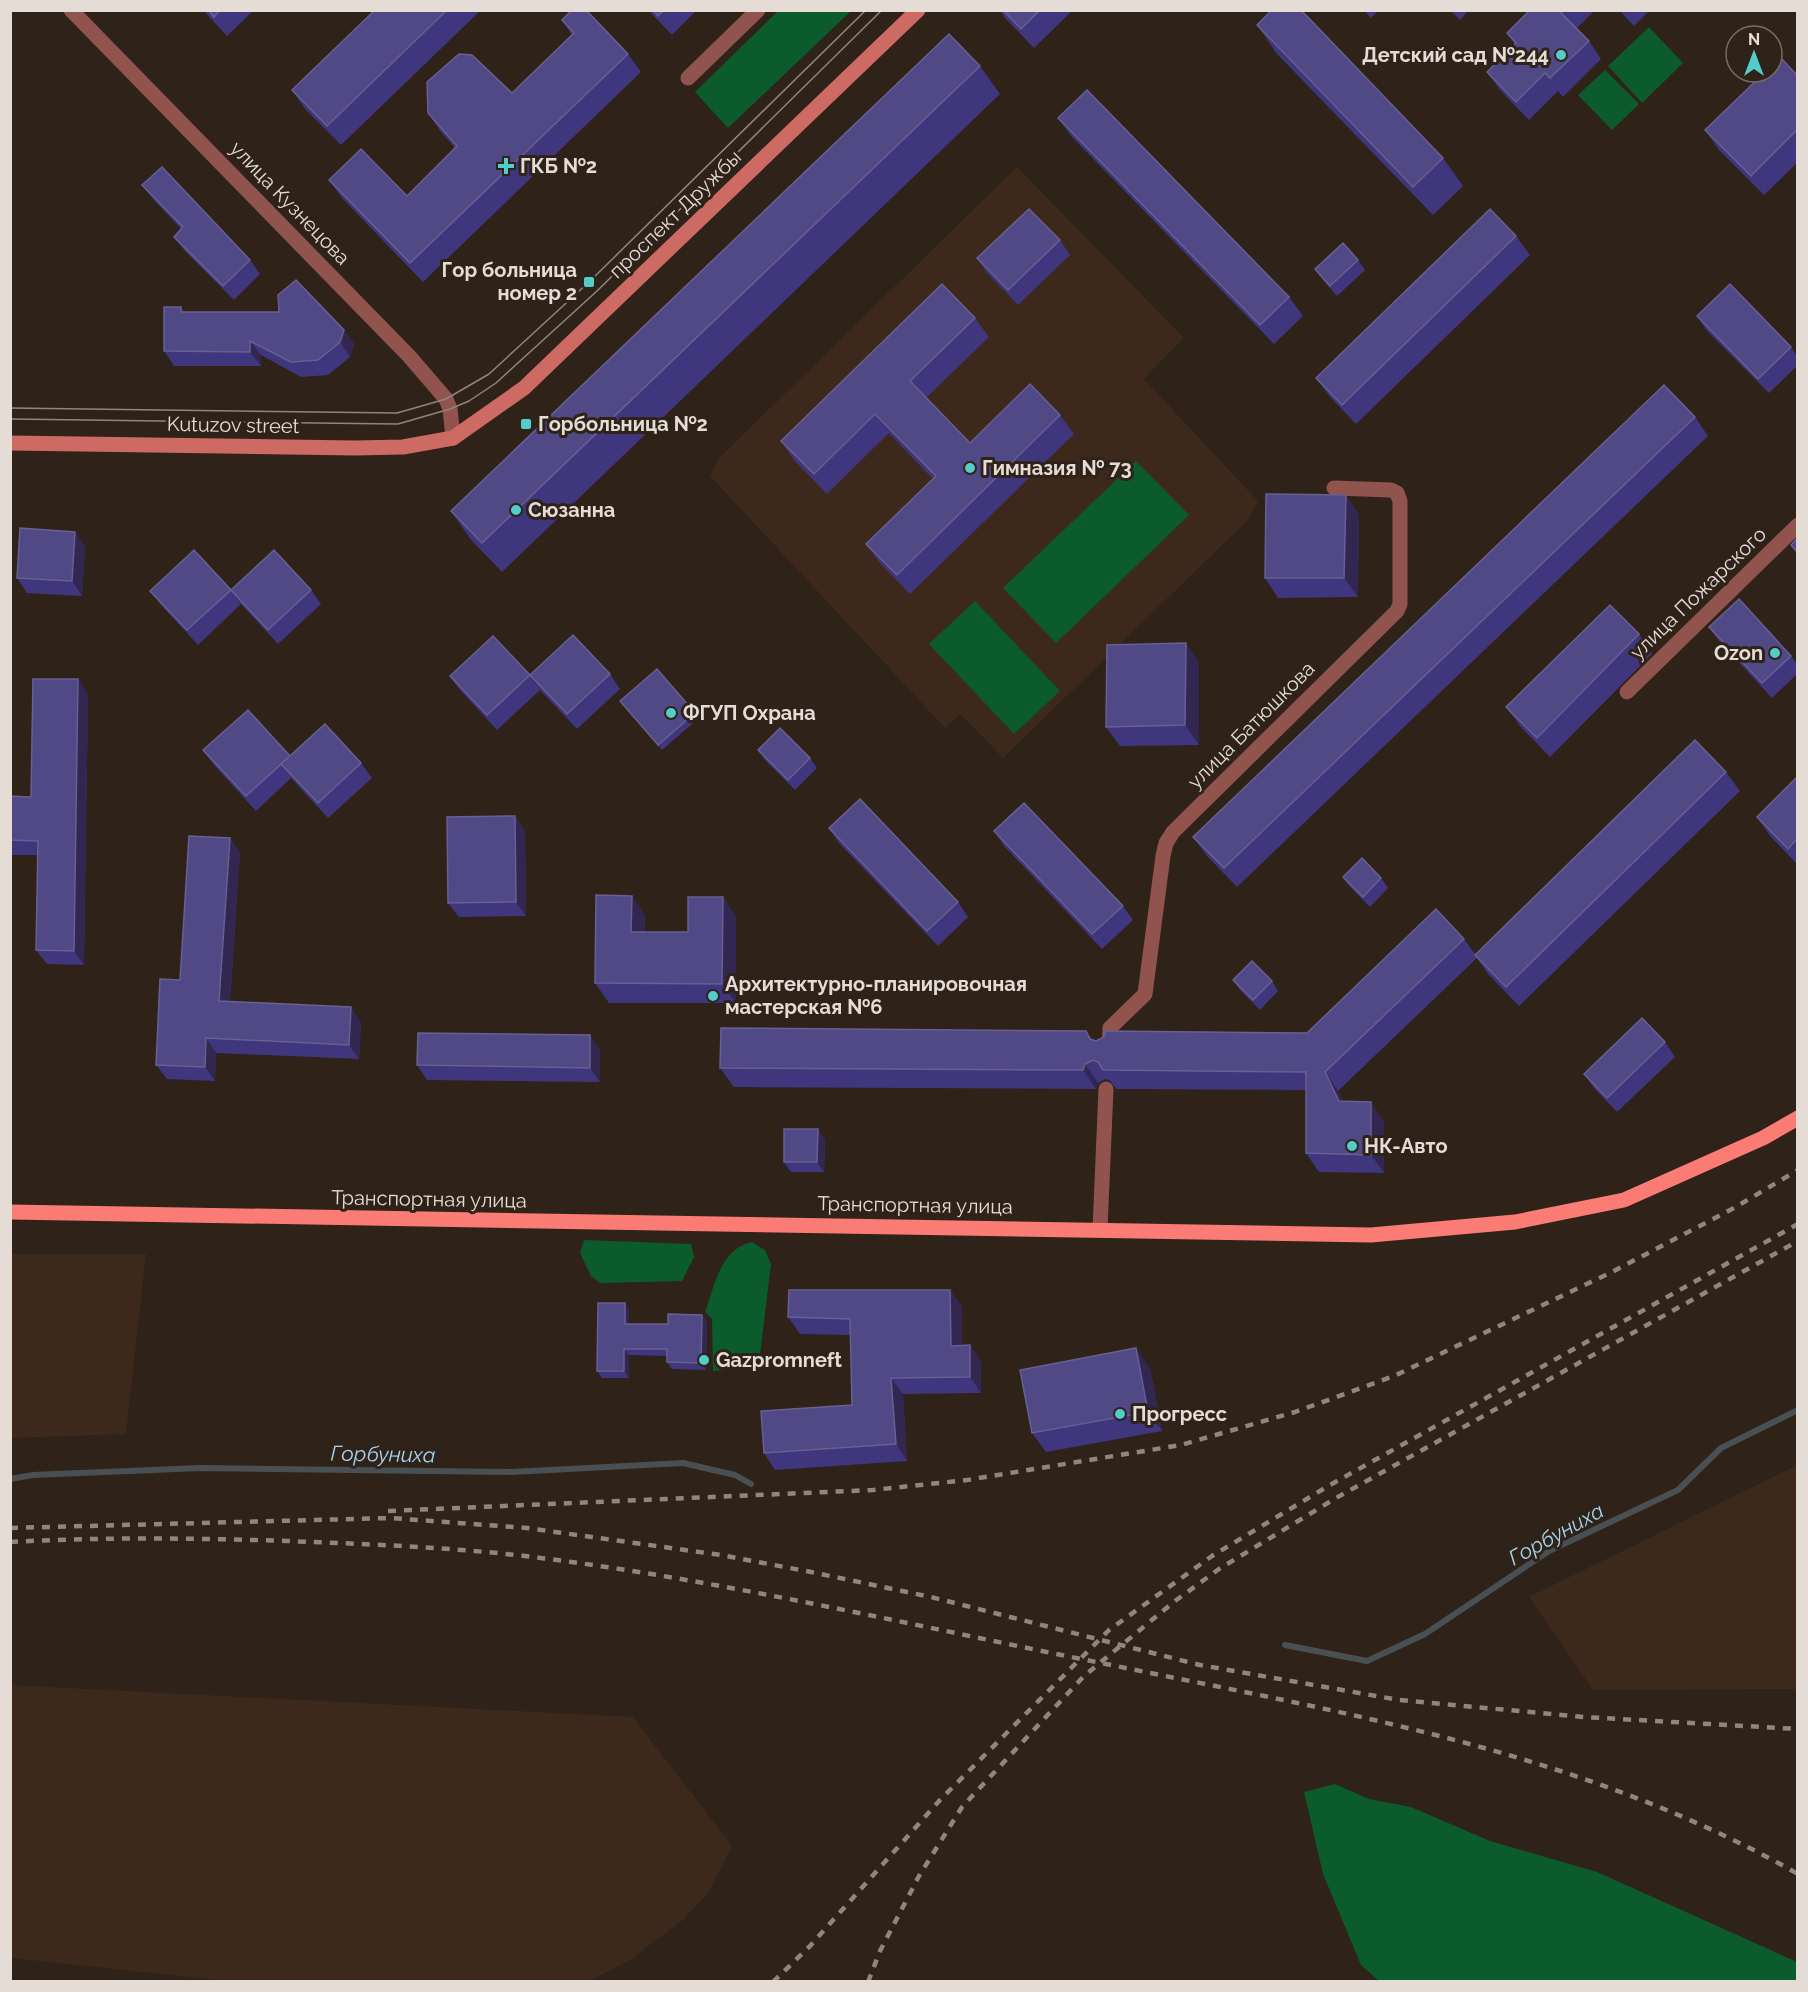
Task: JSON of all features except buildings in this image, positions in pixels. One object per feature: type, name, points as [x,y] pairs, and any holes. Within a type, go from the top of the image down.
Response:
[{"type":"main road","name":"проспект Дружбы","points":[[453,438],[524,388],[918,10]]},
{"type":"main road","name":"Kutuzov street","points":[[10,443],[355,448],[403,447],[453,438]]},
{"type":"main road","name":"Транспортная улица","points":[[10,1212],[1371,1235],[1515,1222],[1624,1200],[1763,1138],[1797,1118]]},
{"type":"street","name":"улица Кузнецова","points":[[71,10],[409,356],[446,399],[450,409],[453,438]]},
{"type":"street","points":[[688,78],[758,10]]},
{"type":"street","name":"улица Батюшкова","points":[[1109,1050],[1110,1028],[1144,994],[1163,856],[1173,832],[1397,611],[1400,604],[1400,501],[1397,493],[1390,490],[1334,488]]},
{"type":"street","name":"улица Пожарского","points":[[1627,692],[1797,525]]},
{"type":"street","points":[[1100,1229],[1106,1089]]},
{"type":"shaded area","name":"Гимназия № 73","points":[[1017,167],[1184,338],[1144,379],[1258,501],[1248,520],[1003,758],[960,714],[945,728],[710,476],[718,459]]},
{"type":"shaded area","points":[[10,1254],[146,1254],[126,1434],[11,1438]]},
{"type":"shaded area","points":[[1797,1465],[1797,1689],[1593,1690],[1529,1597]]},
{"type":"shaded area","points":[[10,1685],[633,1717],[732,1846],[708,1893],[683,1920],[630,1960],[593,1979],[579,1981],[237,1982],[11,1958]]},
{"type":"green space","points":[[779,10],[851,11],[728,128],[695,92]]},
{"type":"green space","points":[[1649,27],[1683,63],[1642,103],[1608,66]]},
{"type":"green space","points":[[1605,70],[1639,104],[1612,130],[1578,95]]},
{"type":"green space","points":[[1136,461],[1189,515],[1056,643],[1003,588]]},
{"type":"green space","points":[[975,601],[1060,691],[1014,734],[929,644]]},
{"type":"green space","points":[[584,1240],[691,1244],[694,1257],[682,1281],[600,1283],[591,1276],[580,1253]]},
{"type":"green space","points":[[752,1242],[765,1250],[771,1264],[760,1354],[736,1354],[726,1370],[713,1371],[712,1319],[705,1312],[720,1270],[726,1260],[741,1246]]},
{"type":"green space","points":[[1335,1784],[1369,1799],[1411,1807],[1490,1841],[1597,1872],[1797,1962],[1797,1981],[1379,1981],[1361,1965],[1323,1874],[1304,1792]]},
{"type":"waterway","name":"Горбуниха","points":[[1285,1645],[1367,1661],[1425,1634],[1549,1551],[1678,1490],[1721,1448],[1798,1410]]},
{"type":"waterway","name":"Горбуниха","points":[[10,1479],[33,1475],[200,1468],[511,1472],[683,1463],[735,1475],[751,1484]]},
{"type":"tram line","points":[[10,408],[397,413],[446,399],[489,374],[589,282],[866,10]]},
{"type":"tram line","points":[[10,419],[398,424],[469,401],[496,383],[597,291],[882,10]]},
{"type":"railway","points":[[388,1511],[873,1490],[967,1480],[1181,1445],[1295,1412],[1394,1376],[1612,1272],[1734,1208],[1798,1170]]},
{"type":"railway","points":[[773,1982],[810,1946],[940,1800],[1109,1630],[1212,1556],[1330,1485],[1798,1224]]},
{"type":"railway","points":[[868,1982],[880,1951],[919,1876],[962,1807],[1084,1676],[1175,1601],[1219,1569],[1336,1498],[1798,1241]]},
{"type":"railway","points":[[10,1528],[391,1518],[527,1528],[721,1555],[811,1572],[931,1597],[1200,1665],[1399,1700],[1584,1717],[1798,1729]]},
{"type":"railway","points":[[10,1542],[79,1539],[183,1539],[436,1548],[525,1556],[740,1590],[1276,1698],[1456,1740],[1544,1766],[1631,1796],[1716,1832],[1798,1874]]},
{"type":"place","name":"Детский сад №244","points":[[1561,55]]},
{"type":"place","name":"ГКБ №2","points":[[506,166]]},
{"type":"place","name":"Гор больница номер 2","points":[[589,282]]},
{"type":"place","name":"Горбольница №2","points":[[526,424]]},
{"type":"place","name":"Гимназия № 73","points":[[970,468]]},
{"type":"place","name":"Сюзанна","points":[[516,510]]},
{"type":"place","name":"Ozon","points":[[1775,653]]},
{"type":"place","name":"ФГУП Охрана","points":[[671,713]]},
{"type":"place","name":"Архитектурно-планировочная мастерская №6","points":[[713,996]]},
{"type":"place","name":"НК-Авто","points":[[1352,1146]]},
{"type":"place","name":"Gazpromneft","points":[[704,1360]]},
{"type":"place","name":"Прогресс","points":[[1120,1414]]}]
